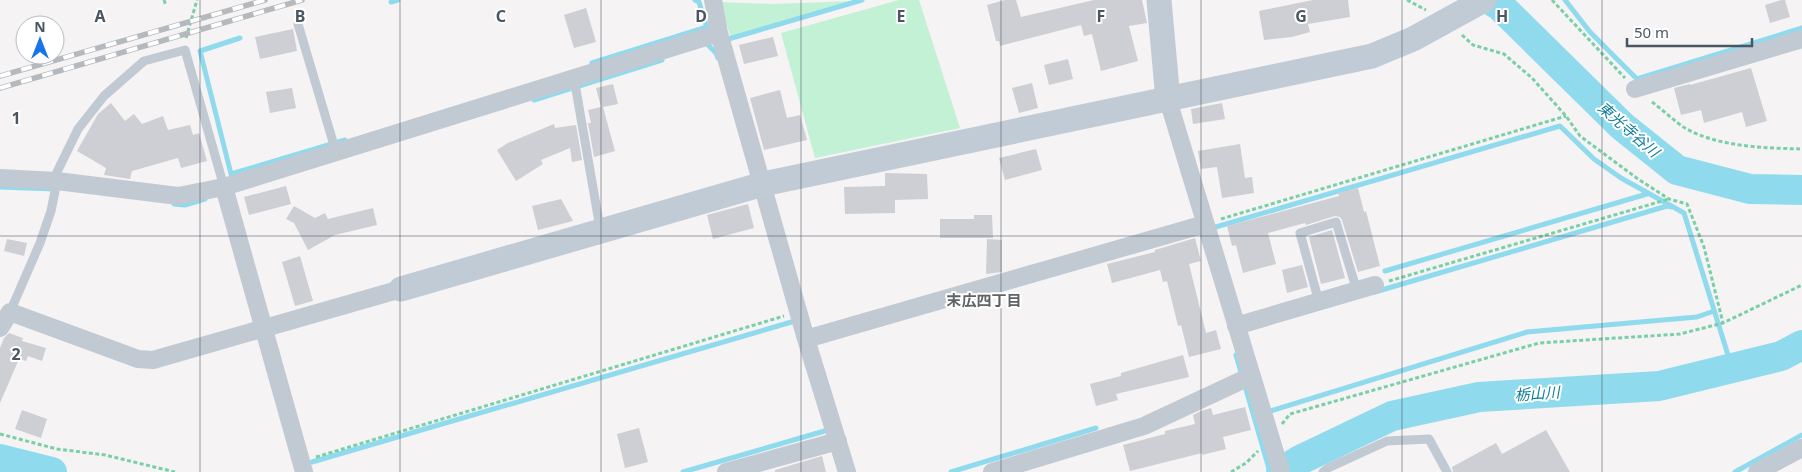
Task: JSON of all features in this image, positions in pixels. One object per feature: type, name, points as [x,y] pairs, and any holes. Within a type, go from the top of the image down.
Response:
[{"type":"street","points":[[713,0],[719,34],[806,339],[847,472]]},
{"type":"street","points":[[1159,0],[1168,100],[1250,376],[1279,466]]},
{"type":"street","points":[[0,328],[10,312],[138,359],[153,360],[763,184],[1372,56],[1413,39],[1484,0]]},
{"type":"street","points":[[0,178],[57,181],[178,196],[224,187],[719,34]]},
{"type":"street","points":[[1635,89],[1802,39]]},
{"type":"street","points":[[224,187],[302,467]]},
{"type":"street","points":[[806,339],[1205,224]]},
{"type":"street","points":[[1236,326],[1375,285]]},
{"type":"street","points":[[992,472],[1144,426],[1250,376]]},
{"type":"street","points":[[726,472],[838,441]]},
{"type":"street","points":[[1757,472],[1802,448]]},
{"type":"lane","points":[[298,24],[336,152]]},
{"type":"lane","points":[[10,312],[40,243],[51,211],[57,172],[78,129],[104,96],[144,61],[185,50],[224,187]]},
{"type":"lane","points":[[574,78],[601,232]]},
{"type":"lane","points":[[1319,302],[1300,233],[1336,222],[1357,291]]},
{"type":"lane","points":[[1323,472],[1387,441],[1429,439],[1447,472]]},
{"type":"path","points":[[164,0],[166,6]]},
{"type":"path","points":[[185,50],[187,34],[197,0]]},
{"type":"path","points":[[1450,19],[1473,44],[1504,54],[1532,78],[1566,116],[1580,136],[1638,179],[1669,199],[1687,204],[1704,247],[1722,323]]},
{"type":"path","points":[[1205,224],[1566,116]]},
{"type":"path","points":[[1375,285],[1669,199]]},
{"type":"path","points":[[1231,472],[1246,463],[1270,439],[1290,414],[1538,343],[1680,334],[1722,323],[1802,285]]},
{"type":"path","points":[[302,467],[799,311]]},
{"type":"path","points":[[0,434],[57,449],[105,455],[174,472]]},
{"type":"green space","points":[[899,0],[919,0],[960,128],[815,158],[781,33]]},
{"type":"green space","points":[[856,1],[731,38],[719,2],[772,4]]},
{"type":"building","points":[[1005,0],[1016,0],[1021,17],[1094,0],[1142,0],[1147,23],[1129,26],[1138,61],[1101,71],[1092,34],[1084,36],[1081,25],[1000,46],[999,41],[996,41],[987,5]]},
{"type":"building","points":[[1313,0],[1348,0],[1350,17],[1308,24],[1310,32],[1292,37],[1264,40],[1259,11]]},
{"type":"building","points":[[1785,0],[1790,17],[1770,23],[1765,5]]},
{"type":"building","points":[[586,8],[596,42],[574,48],[564,15]]},
{"type":"building","points":[[293,29],[297,51],[260,59],[255,37]]},
{"type":"building","points":[[773,37],[778,56],[744,64],[739,45]]},
{"type":"building","points":[[1068,59],[1073,79],[1049,85],[1044,65]]},
{"type":"building","points":[[1751,68],[1767,121],[1746,127],[1742,112],[1704,123],[1701,110],[1681,115],[1674,88]]},
{"type":"building","points":[[1032,83],[1038,108],[1019,113],[1012,88]]},
{"type":"building","points":[[613,84],[618,104],[603,107],[615,151],[594,157],[588,123],[591,123],[588,110],[601,107],[596,88]]},
{"type":"building","points":[[292,88],[296,108],[270,113],[266,92]]},
{"type":"building","points":[[780,90],[787,118],[800,115],[807,140],[764,150],[750,98]]},
{"type":"building","points":[[111,103],[125,121],[134,114],[142,124],[163,116],[168,130],[190,125],[193,135],[199,133],[207,161],[181,168],[178,158],[132,171],[130,179],[104,175],[106,168],[77,151],[98,114]]},
{"type":"building","points":[[1222,103],[1225,119],[1193,124],[1191,109]]},
{"type":"building","points":[[554,124],[555,128],[576,125],[582,160],[572,162],[570,148],[541,160],[543,164],[516,181],[497,150],[508,143]]},
{"type":"building","points":[[1240,144],[1245,178],[1252,177],[1254,193],[1222,198],[1217,167],[1201,169],[1198,151]]},
{"type":"building","points":[[1036,149],[1042,170],[1005,180],[999,158]]},
{"type":"building","points":[[885,173],[927,174],[928,199],[895,200],[895,213],[845,214],[844,187],[885,186]]},
{"type":"building","points":[[286,186],[291,204],[249,215],[244,197]]},
{"type":"building","points":[[1358,188],[1380,266],[1358,272],[1342,220],[1340,217],[1335,216],[1306,225],[1305,223],[1268,233],[1276,264],[1243,273],[1236,245],[1232,246],[1227,226],[1339,196],[1338,193]]},
{"type":"building","points":[[561,199],[573,221],[538,230],[532,206]]},
{"type":"building","points":[[748,204],[754,228],[713,239],[707,215]]},
{"type":"building","points":[[294,206],[315,218],[325,213],[328,219],[373,208],[377,225],[335,235],[308,250],[294,223],[286,219]]},
{"type":"building","points":[[974,215],[992,215],[993,238],[940,238],[940,219],[974,219]]},
{"type":"building","points":[[1332,230],[1345,278],[1321,284],[1309,237]]},
{"type":"building","points":[[1195,238],[1201,261],[1189,264],[1206,333],[1216,330],[1221,349],[1189,357],[1181,325],[1178,326],[1167,281],[1163,282],[1160,270],[1112,283],[1107,264],[1155,252],[1155,250]]},
{"type":"building","points":[[7,239],[27,243],[24,256],[4,251]]},
{"type":"building","points":[[987,239],[1002,240],[1002,272],[986,274]]},
{"type":"building","points":[[300,256],[313,301],[295,306],[282,262]]},
{"type":"building","points":[[1302,265],[1308,287],[1287,293],[1282,270]]},
{"type":"building","points":[[9,333],[23,338],[22,341],[46,348],[42,361],[28,356],[26,361],[19,359],[0,403],[0,348],[4,338]]},
{"type":"building","points":[[1183,355],[1189,377],[1116,394],[1118,400],[1096,406],[1090,384],[1121,376],[1121,373]]},
{"type":"building","points":[[1245,407],[1251,430],[1223,437],[1226,449],[1130,471],[1123,445],[1165,434],[1165,431],[1195,424],[1193,415],[1201,411],[1211,408],[1213,415]]},
{"type":"building","points":[[22,410],[47,419],[41,438],[15,429]]},
{"type":"building","points":[[639,428],[648,462],[625,468],[617,434]]},
{"type":"building","points":[[1546,430],[1570,472],[1453,472],[1452,467],[1496,443],[1502,454]]},
{"type":"building","points":[[822,456],[826,472],[775,472],[775,470]]},
{"type":"waterway","points":[[391,2],[398,0]]},
{"type":"waterway","points":[[695,0],[699,2],[707,28]]},
{"type":"waterway","points":[[725,40],[862,0]]},
{"type":"waterway","name":"東光寺谷川","points":[[1490,0],[1500,6],[1622,126],[1677,170],[1750,189],[1802,190]]},
{"type":"waterway","points":[[1565,0],[1590,32],[1637,79],[1802,28]]},
{"type":"waterway","points":[[592,63],[707,27]]},
{"type":"waterway","points":[[240,38],[200,51],[231,174],[345,140]]},
{"type":"waterway","points":[[708,45],[718,58]]},
{"type":"waterway","points":[[534,100],[662,60]]},
{"type":"waterway","points":[[1209,229],[1560,126],[1594,159],[1621,178],[1684,213],[1732,368]]},
{"type":"waterway","points":[[0,187],[54,189]]},
{"type":"waterway","points":[[1385,271],[1647,194]]},
{"type":"waterway","points":[[174,204],[185,205],[205,199]]},
{"type":"waterway","points":[[1375,292],[1667,206],[1672,207]]},
{"type":"waterway","points":[[1254,416],[1527,332],[1697,317],[1714,311]]},
{"type":"waterway","points":[[312,462],[795,321]]},
{"type":"waterway","name":"栃山川","points":[[1281,472],[1300,460],[1392,416],[1479,397],[1659,386],[1781,356],[1802,345]]},
{"type":"waterway","points":[[1236,355],[1270,472]]},
{"type":"waterway","points":[[951,472],[1096,428]]},
{"type":"waterway","points":[[683,472],[828,430]]},
{"type":"waterway","points":[[1735,472],[1802,435]]},
{"type":"waterway","name":"栃山川","points":[[0,459],[52,472]]},
{"type":"railway","points":[[0,76],[265,0]]},
{"type":"railway","points":[[0,88],[302,0]]},
{"type":"district","name":"末広四丁目","points":[[984,300]]}]
